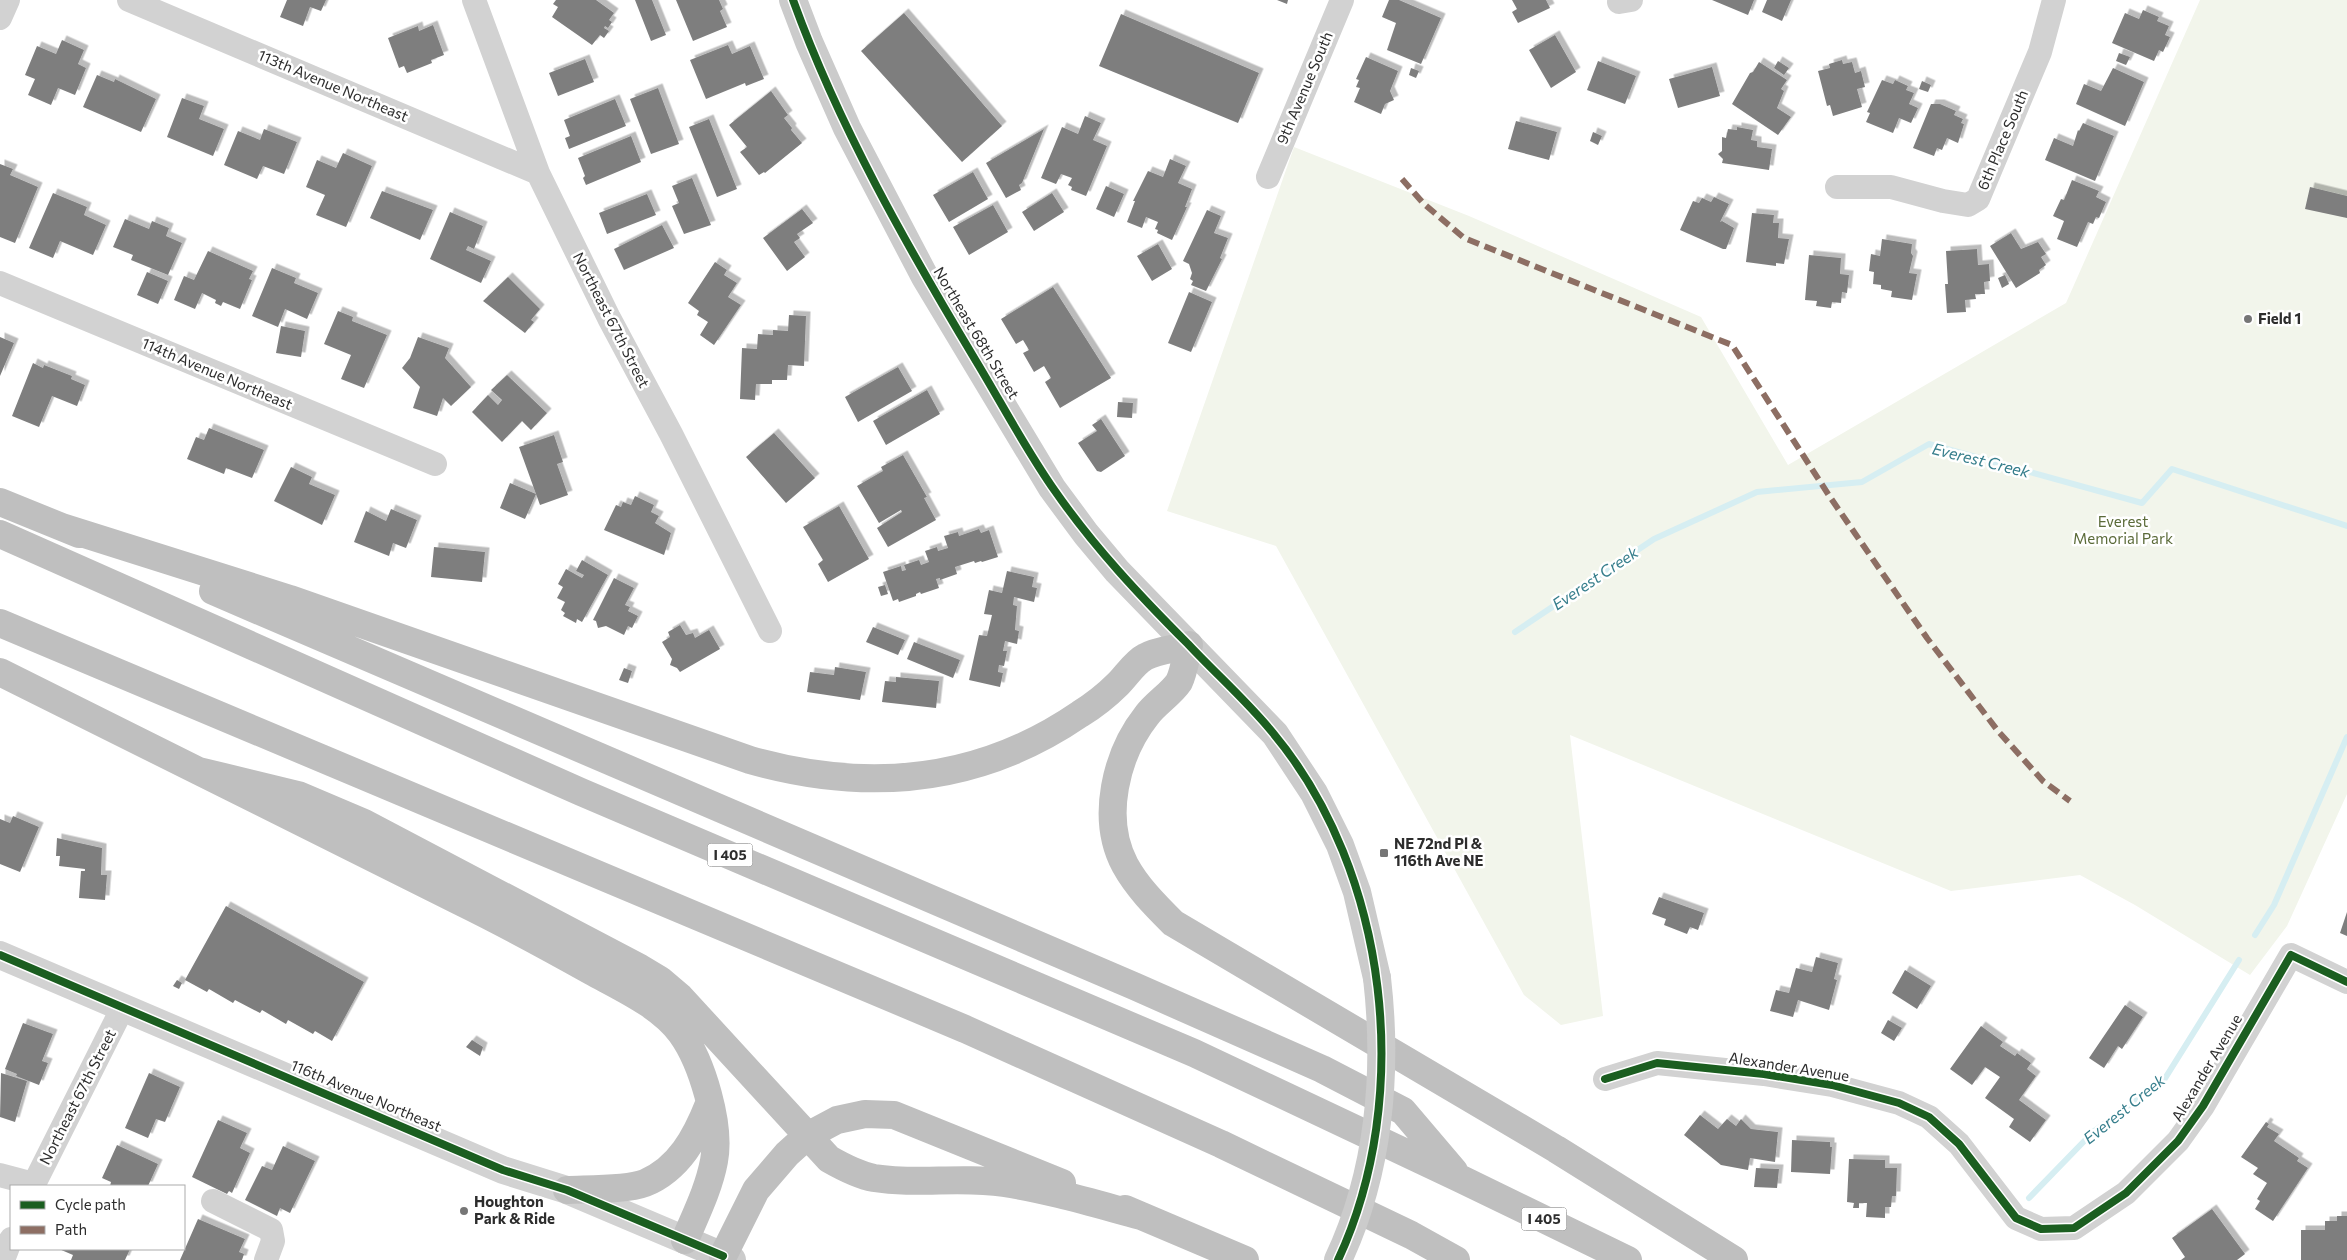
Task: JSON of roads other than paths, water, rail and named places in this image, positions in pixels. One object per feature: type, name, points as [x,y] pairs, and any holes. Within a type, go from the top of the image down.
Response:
[{"type":"highway","points":[[0,502],[1134,986],[1322,1069],[1403,1111],[1459,1178]]},
{"type":"highway","points":[[62,527],[290,599],[750,760],[788,771],[827,778],[886,780],[926,776],[963,768],[1005,754],[1040,738],[1080,714],[1116,686],[1144,657],[1188,645]]},
{"type":"highway","name":"I 405","points":[[0,534],[581,792],[1194,1053],[1628,1260]]},
{"type":"highway","points":[[0,624],[974,1033],[1221,1144],[1411,1235],[1456,1260]]},
{"type":"highway","points":[[1188,645],[1178,682],[1147,715],[1130,741],[1118,768],[1114,802],[1115,836],[1125,864],[1147,897],[1173,923],[1547,1143],[1734,1260]]},
{"type":"highway","points":[[0,672],[523,933],[623,988],[652,1007],[680,1031],[692,1052],[704,1077],[715,1134],[715,1159],[709,1183],[685,1240]]},
{"type":"highway","points":[[199,771],[298,794],[364,823],[660,980],[680,997],[828,1159],[873,1178],[1003,1183],[1141,1216]]},
{"type":"highway","points":[[567,1190],[643,1184],[661,1174],[682,1155],[698,1132],[709,1104]]},
{"type":"highway","points":[[726,1259],[756,1190],[787,1154],[807,1136],[837,1120],[865,1114],[894,1115],[928,1127],[1245,1260]]},
{"type":"main road","name":"Northeast 68th Street","points":[[793,0],[808,42],[847,128],[922,269],[1052,488],[1086,534],[1118,571],[1275,734],[1314,793],[1340,845],[1357,892],[1377,978],[1381,1015],[1382,1058],[1375,1137],[1355,1216],[1338,1260]]},
{"type":"main road","name":"116th Avenue Northeast","points":[[685,1240],[726,1259]]},
{"type":"street","points":[[0,18],[8,0]]},
{"type":"street","name":"113th Avenue Northeast","points":[[128,0],[538,173]]},
{"type":"street","name":"Northeast 67th Street","points":[[474,0],[538,173],[609,318],[671,434],[770,631]]},
{"type":"street","name":"9th Avenue South","points":[[1268,177],[1342,0]]},
{"type":"street","name":"6th Place South","points":[[1837,187],[1892,187],[1943,201],[1968,205],[1978,199],[2040,52],[2054,0]]},
{"type":"street","name":"114th Avenue Northeast","points":[[0,283],[435,464]]},
{"type":"street","name":"Alexander Avenue","points":[[1605,1079],[1657,1063],[1764,1074],[1832,1085],[1900,1103],[1928,1117],[1959,1144],[2016,1218],[2041,1229],[2074,1228],[2126,1193],[2178,1141],[2203,1106],[2291,955],[2347,982]]},
{"type":"street","name":"116th Avenue Northeast","points":[[0,956],[503,1170],[567,1190],[685,1240]]},
{"type":"street","name":"Northeast 67th Street","points":[[33,1185],[123,1007]]},
{"type":"street","points":[[0,1175],[33,1185]]},
{"type":"street","points":[[213,1201],[271,1230],[273,1241],[266,1260]]},
{"type":"street","points":[[3,1260],[10,1242]]},
{"type":"waterway","name":"Everest Creek","points":[[1515,632],[1654,539],[1757,492],[1862,482],[1929,444],[2142,503],[2172,469],[2347,526]]},
{"type":"waterway","name":"Everest Creek","points":[[2255,935],[2274,905],[2347,737]]},
{"type":"waterway","name":"Everest Creek","points":[[2029,1198],[2093,1132],[2164,1080],[2239,960]]},
{"type":"place","name":"Field 1","points":[[2248,319]]},
{"type":"place","name":"NE 72nd Pl & 116th Ave NE","points":[[1384,853]]},
{"type":"place","name":"Houghton Park & Ride","points":[[464,1211]]},
{"type":"park label","name":"Everest Memorial Park","points":[[2123,530]]}]
